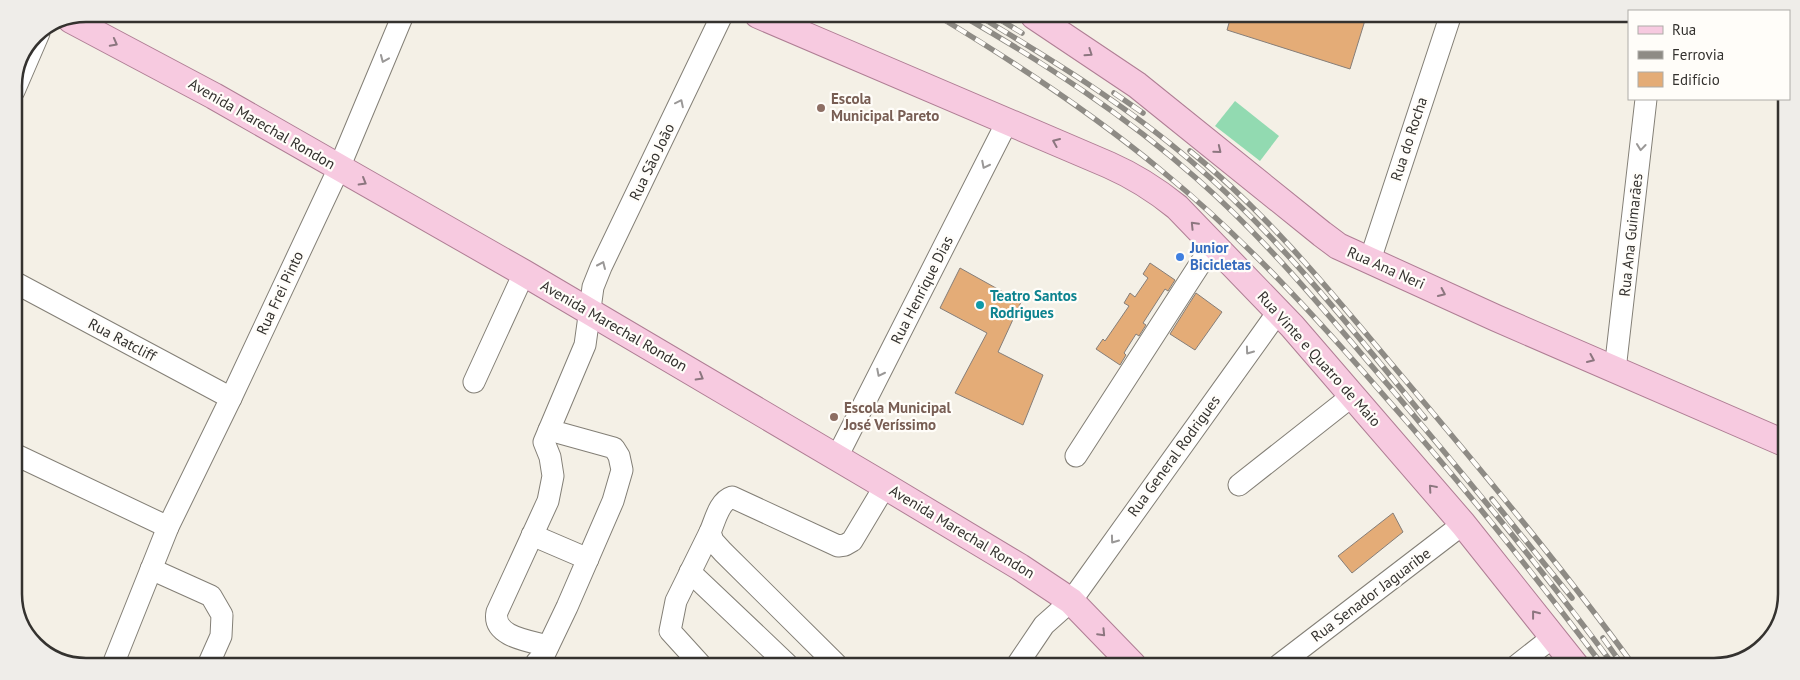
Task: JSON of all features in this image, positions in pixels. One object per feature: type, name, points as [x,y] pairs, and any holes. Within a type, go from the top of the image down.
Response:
[{"type":"main road","name":"Rua Vinte e Quatro de Maio","points":[[777,23],[1134,176],[1157,190],[1177,207],[1278,312],[1463,524],[1570,658]]},
{"type":"main road","name":"Rua Ana Neri","points":[[1054,23],[1137,85],[1326,238],[1344,249],[1616,370],[1778,439]]},
{"type":"main road","name":"Avenida Marechal Rondon","points":[[78,24],[214,96],[524,273],[837,457],[1049,585],[1070,601],[1126,658]]},
{"type":"street","name":"Rua Frei Pinto","points":[[116,658],[168,527],[339,168],[399,23]]},
{"type":"street","name":"Rua São João","points":[[549,430],[586,345],[593,286],[718,23]]},
{"type":"street","name":"Rua do Rocha","points":[[1370,260],[1448,23]]},
{"type":"street","name":"Rua Ana Guimarães","points":[[1616,370],[1646,100]]},
{"type":"street","name":"Rua Henrique Dias","points":[[837,457],[1007,122]]},
{"type":"street","points":[[1076,456],[1213,244]]},
{"type":"street","points":[[474,382],[524,273]]},
{"type":"street","name":"Rua Ratcliff","points":[[23,287],[231,398]]},
{"type":"street","name":"Rua General Rodrigues","points":[[1022,658],[1044,625],[1070,601],[1278,312]]},
{"type":"street","points":[[1239,485],[1352,396]]},
{"type":"street","points":[[549,430],[614,448],[619,456],[622,470],[613,501],[588,559],[542,655],[509,635],[499,626],[496,619],[497,612],[548,501],[553,476],[550,458],[544,442],[549,430]]},
{"type":"street","points":[[23,458],[168,527]]},
{"type":"street","points":[[695,658],[670,630],[676,601],[722,505],[727,499],[732,498],[838,546],[852,541],[885,486]]},
{"type":"street","name":"Rua Senador Jaguaribe","points":[[1288,658],[1463,524]]},
{"type":"street","points":[[710,532],[713,541],[723,552],[830,658]]},
{"type":"street","points":[[532,536],[588,559]]},
{"type":"street","points":[[151,569],[211,596],[222,615],[221,636],[211,658]]},
{"type":"street","points":[[690,572],[781,658]]},
{"type":"street","points":[[1526,658],[1554,637]]},
{"type":"green space","points":[[1235,101],[1279,136],[1260,161],[1215,126]]},
{"type":"building","points":[[1229,23],[1364,23],[1350,69],[1227,30]]},
{"type":"building","points":[[1150,263],[1175,280],[1168,291],[1165,289],[1143,323],[1146,325],[1139,336],[1136,334],[1124,353],[1126,355],[1120,365],[1096,349],[1103,339],[1105,341],[1129,306],[1124,303],[1130,293],[1135,297],[1148,278],[1143,274]]},
{"type":"building","points":[[960,268],[1021,302],[998,352],[1043,375],[1023,425],[955,393],[987,333],[940,308]]},
{"type":"building","points":[[1196,293],[1222,312],[1195,350],[1170,334]]},
{"type":"building","points":[[1393,513],[1403,532],[1352,573],[1338,556]]},
{"type":"railway","points":[[949,23],[1025,70],[1108,129],[1193,197],[1251,252],[1334,339],[1415,431],[1471,497],[1597,658]]},
{"type":"railway","points":[[975,23],[1054,71],[1112,111],[1196,178],[1248,227],[1320,305],[1447,455],[1532,559],[1608,658]]},
{"type":"railway","points":[[990,23],[1115,102],[1166,140],[1223,190],[1314,284],[1425,418]]},
{"type":"railway","points":[[1006,23],[1022,33]]},
{"type":"railway","points":[[1114,93],[1143,113]]},
{"type":"railway","points":[[1190,151],[1246,200],[1322,282],[1517,515],[1628,658]]},
{"type":"railway","points":[[1492,499],[1572,598]]},
{"type":"railway","points":[[1603,638],[1617,658]]},
{"type":"place","name":"Escola Municipal Pareto","points":[[821,108]]},
{"type":"place","name":"Junior Bicicletas","points":[[1180,257]]},
{"type":"place","name":"Teatro Santos Rodrigues","points":[[980,305]]},
{"type":"place","name":"Escola Municipal José Veríssimo","points":[[834,417]]}]
